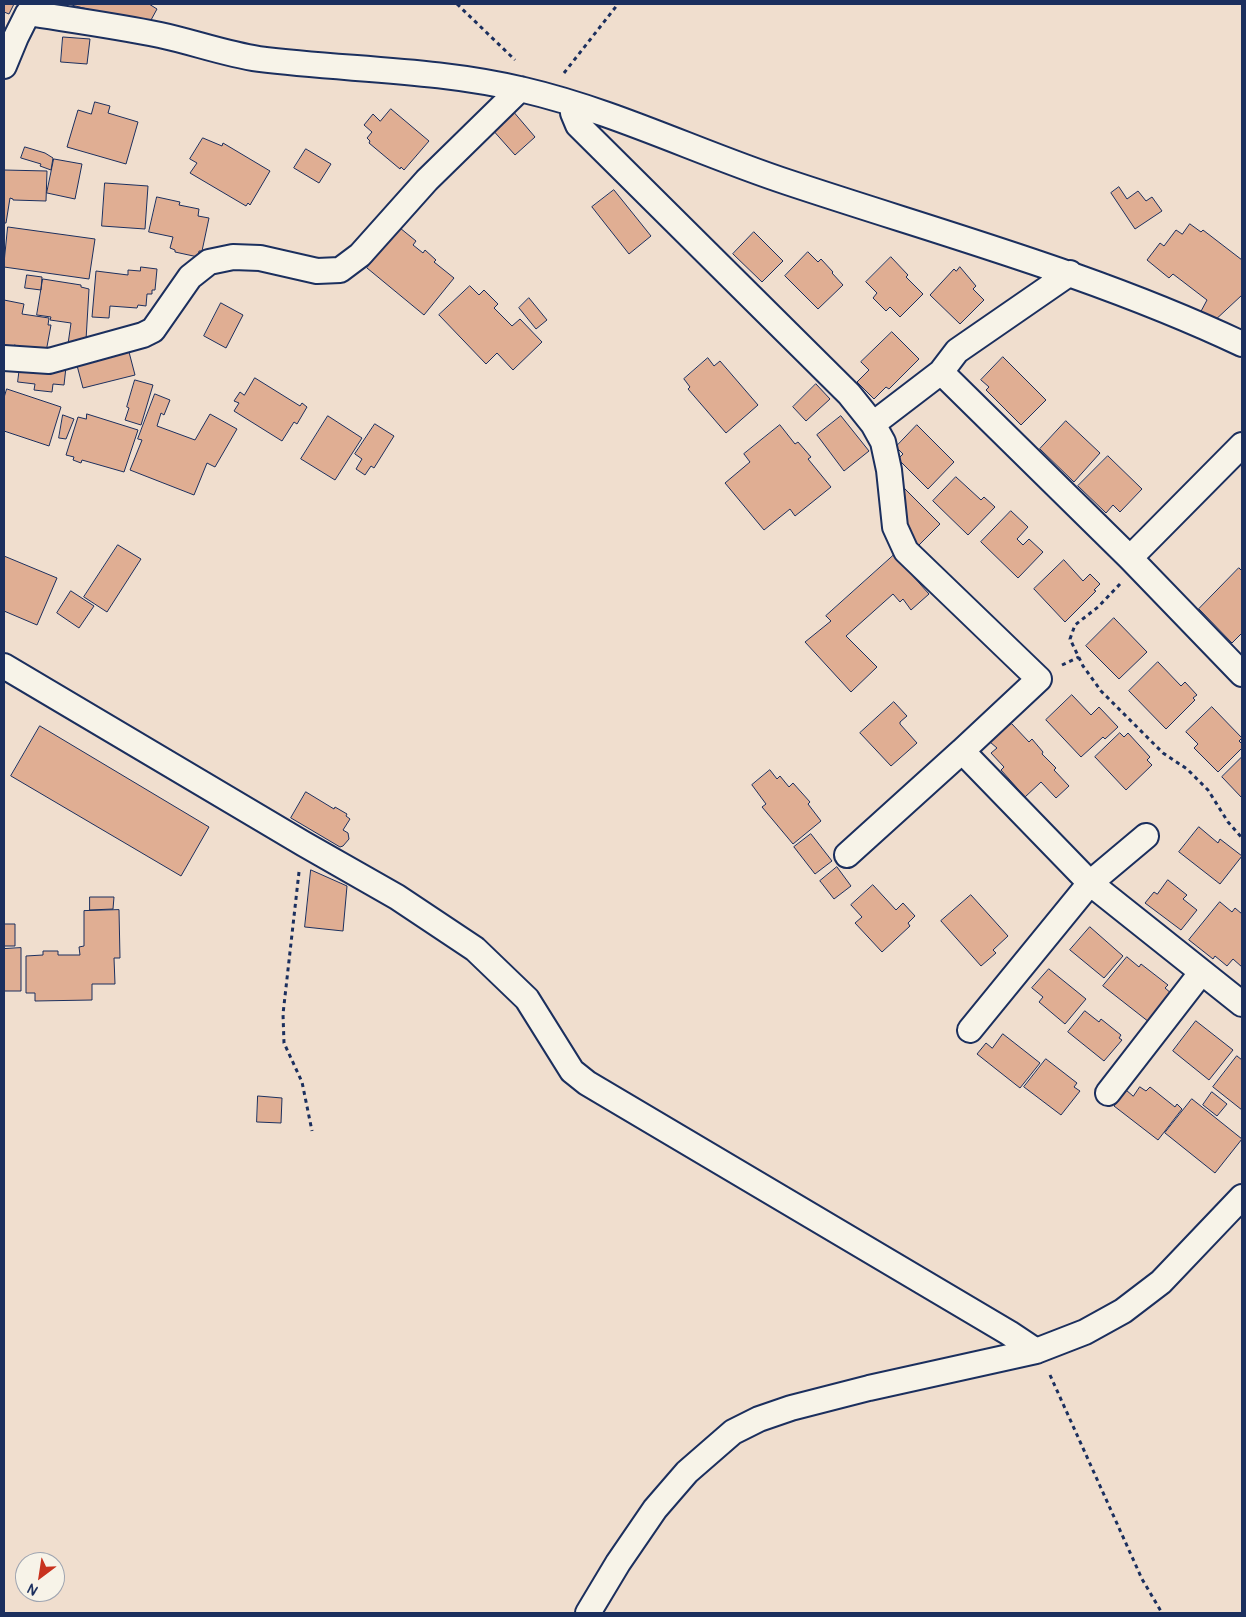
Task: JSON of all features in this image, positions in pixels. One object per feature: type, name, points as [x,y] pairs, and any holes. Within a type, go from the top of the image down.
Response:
[{"type":"street","points":[[4,66],[31,8],[160,35],[255,58],[442,75],[520,89],[574,105],[783,181],[1070,273],[1193,321],[1242,344]]},
{"type":"street","points":[[4,358],[49,361],[143,336],[153,330],[190,277],[209,262],[233,257],[260,258],[317,271],[340,270],[360,255],[426,180],[520,89]]},
{"type":"street","points":[[574,105],[573,113],[578,125],[849,394],[873,424],[883,442],[889,470],[895,527],[906,551],[1039,679],[847,855]]},
{"type":"street","points":[[873,424],[941,372],[957,352],[1070,273]]},
{"type":"street","points":[[941,372],[1135,563],[1242,674]]},
{"type":"street","points":[[1135,563],[1242,445]]},
{"type":"street","points":[[4,666],[397,897],[475,950],[527,999],[572,1071],[587,1084],[1009,1333],[1036,1351]]},
{"type":"street","points":[[962,751],[1090,883],[1242,1004]]},
{"type":"street","points":[[970,1030],[1090,883],[1146,836]]},
{"type":"street","points":[[1108,1093],[1201,973]]},
{"type":"street","points":[[588,1613],[618,1563],[655,1509],[687,1472],[733,1432],[759,1419],[791,1408],[869,1388],[1036,1351],[1078,1335],[1106,1321],[1161,1282],[1242,1197]]},
{"type":"path","points":[[457,4],[532,76],[520,89]]},
{"type":"path","points":[[547,96],[618,4]]},
{"type":"path","points":[[1135,563],[1120,584],[1098,607],[1075,625],[1070,639],[1083,666],[1101,691],[1163,753],[1187,769],[1208,790],[1228,822],[1242,838]]},
{"type":"path","points":[[304,844],[283,1014],[284,1043],[302,1082],[312,1131]]},
{"type":"path","points":[[1036,1351],[1045,1361],[1142,1579],[1162,1613]]},
{"type":"building","points":[[4,4],[14,4],[9,14],[4,12]]},
{"type":"building","points":[[68,4],[149,4],[157,9],[151,20],[115,16]]},
{"type":"building","points":[[63,37],[90,39],[87,64],[61,62]]},
{"type":"building","points":[[95,102],[110,106],[108,113],[138,122],[126,164],[67,147],[78,110],[91,114]]},
{"type":"building","points":[[391,109],[429,141],[404,170],[401,167],[400,169],[369,143],[370,141],[367,138],[372,132],[364,125],[373,114],[380,121]]},
{"type":"building","points":[[512,110],[535,137],[515,155],[491,128]]},
{"type":"building","points":[[203,138],[222,146],[223,143],[270,171],[250,205],[248,203],[246,206],[190,173],[197,163],[190,159]]},
{"type":"building","points":[[25,147],[45,153],[53,158],[51,170],[40,166],[41,164],[21,158]]},
{"type":"building","points":[[306,149],[331,164],[319,183],[294,168]]},
{"type":"building","points":[[54,159],[82,164],[75,199],[47,193]]},
{"type":"building","points":[[4,170],[47,171],[46,201],[13,200],[10,198],[6,223],[4,223]]},
{"type":"building","points":[[105,183],[148,186],[145,229],[102,226]]},
{"type":"building","points":[[1119,187],[1127,199],[1138,191],[1146,201],[1152,197],[1162,211],[1135,229],[1111,193]]},
{"type":"building","points":[[614,190],[651,236],[629,254],[592,207]]},
{"type":"building","points":[[157,197],[180,202],[179,205],[199,209],[198,216],[209,218],[202,251],[199,251],[198,257],[175,252],[175,250],[170,248],[173,237],[149,232]]},
{"type":"building","points":[[1190,224],[1201,232],[1203,230],[1242,260],[1242,295],[1212,323],[1199,315],[1207,300],[1173,274],[1169,278],[1147,260],[1160,243],[1164,246],[1176,230],[1182,234]]},
{"type":"building","points":[[8,227],[95,239],[89,279],[4,267]]},
{"type":"building","points":[[400,228],[416,241],[413,245],[423,253],[425,250],[436,260],[434,262],[454,278],[424,315],[367,268]]},
{"type":"building","points":[[754,232],[783,261],[762,282],[733,254]]},
{"type":"building","points":[[808,252],[818,262],[821,259],[843,285],[818,309],[785,276]]},
{"type":"building","points":[[891,257],[908,275],[906,277],[923,294],[900,317],[890,307],[886,311],[873,298],[877,293],[866,282]]},
{"type":"building","points":[[141,267],[157,269],[155,290],[152,290],[152,294],[147,294],[146,306],[138,305],[137,308],[110,306],[109,318],[92,317],[96,271],[128,275],[128,270],[140,271]]},
{"type":"building","points":[[960,267],[976,286],[973,289],[984,300],[960,324],[930,295],[954,269],[956,271]]},
{"type":"building","points":[[27,275],[42,277],[41,290],[25,288]]},
{"type":"building","points":[[43,279],[81,285],[81,287],[89,289],[86,340],[68,344],[71,323],[50,320],[51,317],[37,315]]},
{"type":"building","points":[[470,286],[479,295],[484,290],[498,304],[494,308],[512,326],[520,319],[542,342],[513,370],[497,353],[486,364],[439,315]]},
{"type":"building","points":[[529,298],[547,320],[536,329],[519,308]]},
{"type":"building","points":[[4,300],[24,304],[22,314],[49,318],[48,325],[51,325],[46,352],[14,345],[13,351],[4,349]]},
{"type":"building","points":[[221,303],[243,315],[226,348],[204,336]]},
{"type":"building","points":[[892,332],[919,359],[889,389],[886,387],[874,399],[857,382],[869,370],[861,362]]},
{"type":"building","points":[[112,348],[114,356],[129,352],[135,375],[83,388],[75,358]]},
{"type":"building","points":[[1003,357],[1046,400],[1021,425],[986,390],[989,387],[981,380]]},
{"type":"building","points":[[708,358],[714,366],[720,361],[758,405],[726,433],[688,389],[690,387],[684,379]]},
{"type":"building","points":[[20,366],[66,367],[64,385],[53,384],[52,392],[34,390],[35,384],[18,382]]},
{"type":"building","points":[[255,378],[300,406],[302,403],[307,407],[297,424],[294,422],[282,441],[234,411],[239,403],[234,401],[240,392],[244,395]]},
{"type":"building","points":[[135,380],[153,385],[141,425],[125,420]]},
{"type":"building","points":[[816,384],[830,399],[806,421],[793,407]]},
{"type":"building","points":[[7,389],[61,407],[49,446],[4,431],[4,398]]},
{"type":"building","points":[[155,394],[170,400],[164,415],[161,413],[157,426],[195,440],[210,414],[237,429],[215,467],[207,463],[194,495],[130,470],[142,440],[138,439]]},
{"type":"building","points":[[87,414],[138,430],[124,472],[82,460],[81,463],[73,460],[74,457],[66,455],[78,417],[86,419]]},
{"type":"building","points":[[63,415],[74,419],[66,439],[59,438]]},
{"type":"building","points":[[328,416],[362,438],[335,480],[301,459]]},
{"type":"building","points":[[841,416],[869,451],[844,471],[817,435]]},
{"type":"building","points":[[1066,421],[1100,453],[1074,482],[1040,449]]},
{"type":"building","points":[[375,424],[394,436],[374,468],[371,466],[365,475],[356,469],[362,459],[355,454]]},
{"type":"building","points":[[780,425],[795,444],[798,442],[811,457],[808,459],[831,487],[795,516],[790,509],[764,530],[725,483],[750,462],[744,454]]},
{"type":"building","points":[[917,425],[954,462],[928,489],[898,459],[903,454],[896,447]]},
{"type":"building","points":[[1108,456],[1142,489],[1120,512],[1113,505],[1106,513],[1078,486]]},
{"type":"building","points":[[956,477],[981,500],[984,497],[995,507],[968,535],[933,501]]},
{"type":"building","points":[[905,489],[940,524],[919,545],[907,533],[895,499]]},
{"type":"building","points":[[1011,511],[1028,527],[1017,539],[1023,545],[1029,539],[1043,552],[1018,578],[981,542]]},
{"type":"building","points":[[118,545],[141,559],[107,612],[84,597]]},
{"type":"building","points":[[894,555],[929,594],[911,610],[903,599],[900,602],[893,594],[846,636],[877,667],[851,692],[805,642],[831,621],[826,616]]},
{"type":"building","points":[[4,556],[57,578],[37,625],[4,611]]},
{"type":"building","points":[[1064,560],[1083,581],[1090,574],[1100,584],[1094,590],[1096,591],[1065,622],[1034,589]]},
{"type":"building","points":[[1239,568],[1242,571],[1242,633],[1232,643],[1199,609]]},
{"type":"building","points":[[71,591],[94,606],[79,628],[57,613]]},
{"type":"building","points":[[1114,618],[1147,652],[1119,679],[1086,646]]},
{"type":"building","points":[[1158,662],[1181,686],[1185,682],[1197,695],[1193,698],[1195,700],[1166,729],[1129,691]]},
{"type":"building","points":[[1072,695],[1091,715],[1099,707],[1118,727],[1105,739],[1103,737],[1081,757],[1046,720]]},
{"type":"building","points":[[894,702],[907,716],[900,724],[917,743],[891,766],[860,733]]},
{"type":"building","points":[[1212,707],[1242,738],[1239,741],[1242,744],[1242,748],[1218,772],[1194,748],[1198,744],[1186,732]]},
{"type":"building","points":[[1012,724],[1029,742],[1032,739],[1043,752],[1042,754],[1056,768],[1054,770],[1069,786],[1056,798],[1041,782],[1025,797],[1001,770],[1004,767],[991,753],[997,748],[990,742]]},
{"type":"building","points":[[40,726],[209,827],[181,876],[11,776]]},
{"type":"building","points":[[1120,733],[1124,737],[1128,733],[1150,757],[1147,760],[1152,765],[1126,790],[1095,757]]},
{"type":"building","points":[[1242,757],[1242,798],[1222,777]]},
{"type":"building","points":[[770,770],[777,779],[780,776],[789,787],[793,783],[810,802],[808,804],[821,821],[793,844],[762,807],[766,804],[752,785]]},
{"type":"building","points":[[306,792],[334,809],[335,807],[347,814],[346,816],[350,819],[343,830],[348,833],[349,839],[343,846],[340,847],[291,818]]},
{"type":"building","points":[[1199,827],[1218,843],[1220,839],[1242,856],[1220,884],[1179,852]]},
{"type":"building","points":[[811,834],[832,861],[815,874],[794,847]]},
{"type":"building","points":[[837,867],[851,886],[834,899],[820,881]]},
{"type":"building","points":[[311,870],[347,886],[343,931],[305,927]]},
{"type":"building","points":[[1168,880],[1187,895],[1183,899],[1197,910],[1181,930],[1145,903],[1154,892],[1157,894]]},
{"type":"building","points":[[873,885],[896,910],[903,903],[915,916],[908,923],[910,926],[882,952],[855,923],[862,917],[851,905]]},
{"type":"building","points":[[971,895],[1008,936],[993,950],[996,953],[981,966],[941,921]]},
{"type":"building","points":[[90,897],[114,897],[113,909],[90,910]]},
{"type":"building","points":[[1220,902],[1232,912],[1235,908],[1242,914],[1242,967],[1233,959],[1227,966],[1215,956],[1213,959],[1189,940]]},
{"type":"building","points":[[119,910],[120,958],[114,958],[115,984],[92,984],[92,1000],[35,1001],[35,993],[26,993],[26,956],[43,955],[43,951],[58,951],[58,955],[80,955],[79,947],[84,946],[84,911]]},
{"type":"building","points":[[4,924],[15,924],[15,946],[4,946]]},
{"type":"building","points":[[1090,927],[1123,956],[1104,978],[1070,950]]},
{"type":"building","points":[[21,948],[21,991],[4,991],[4,949]]},
{"type":"building","points":[[1127,957],[1139,967],[1141,964],[1168,985],[1165,988],[1172,994],[1149,1022],[1103,986]]},
{"type":"building","points":[[1049,969],[1086,999],[1065,1024],[1039,1002],[1043,997],[1032,988]]},
{"type":"building","points":[[1085,1011],[1099,1022],[1101,1019],[1121,1035],[1119,1038],[1122,1040],[1104,1061],[1068,1032]]},
{"type":"building","points":[[1196,1021],[1233,1050],[1209,1080],[1173,1051]]},
{"type":"building","points":[[1003,1034],[1040,1063],[1020,1088],[977,1054],[986,1043],[992,1048]]},
{"type":"building","points":[[1237,1056],[1242,1060],[1242,1110],[1213,1087]]},
{"type":"building","points":[[1046,1059],[1077,1083],[1074,1087],[1080,1091],[1061,1115],[1024,1087]]},
{"type":"building","points":[[1140,1087],[1146,1091],[1150,1087],[1175,1107],[1177,1104],[1182,1109],[1158,1140],[1114,1106],[1126,1090],[1133,1096]]},
{"type":"building","points":[[1212,1092],[1227,1104],[1217,1116],[1203,1105]]},
{"type":"building","points":[[258,1096],[282,1098],[281,1123],[257,1122]]},
{"type":"building","points":[[1192,1099],[1242,1139],[1215,1173],[1165,1133]]}]
